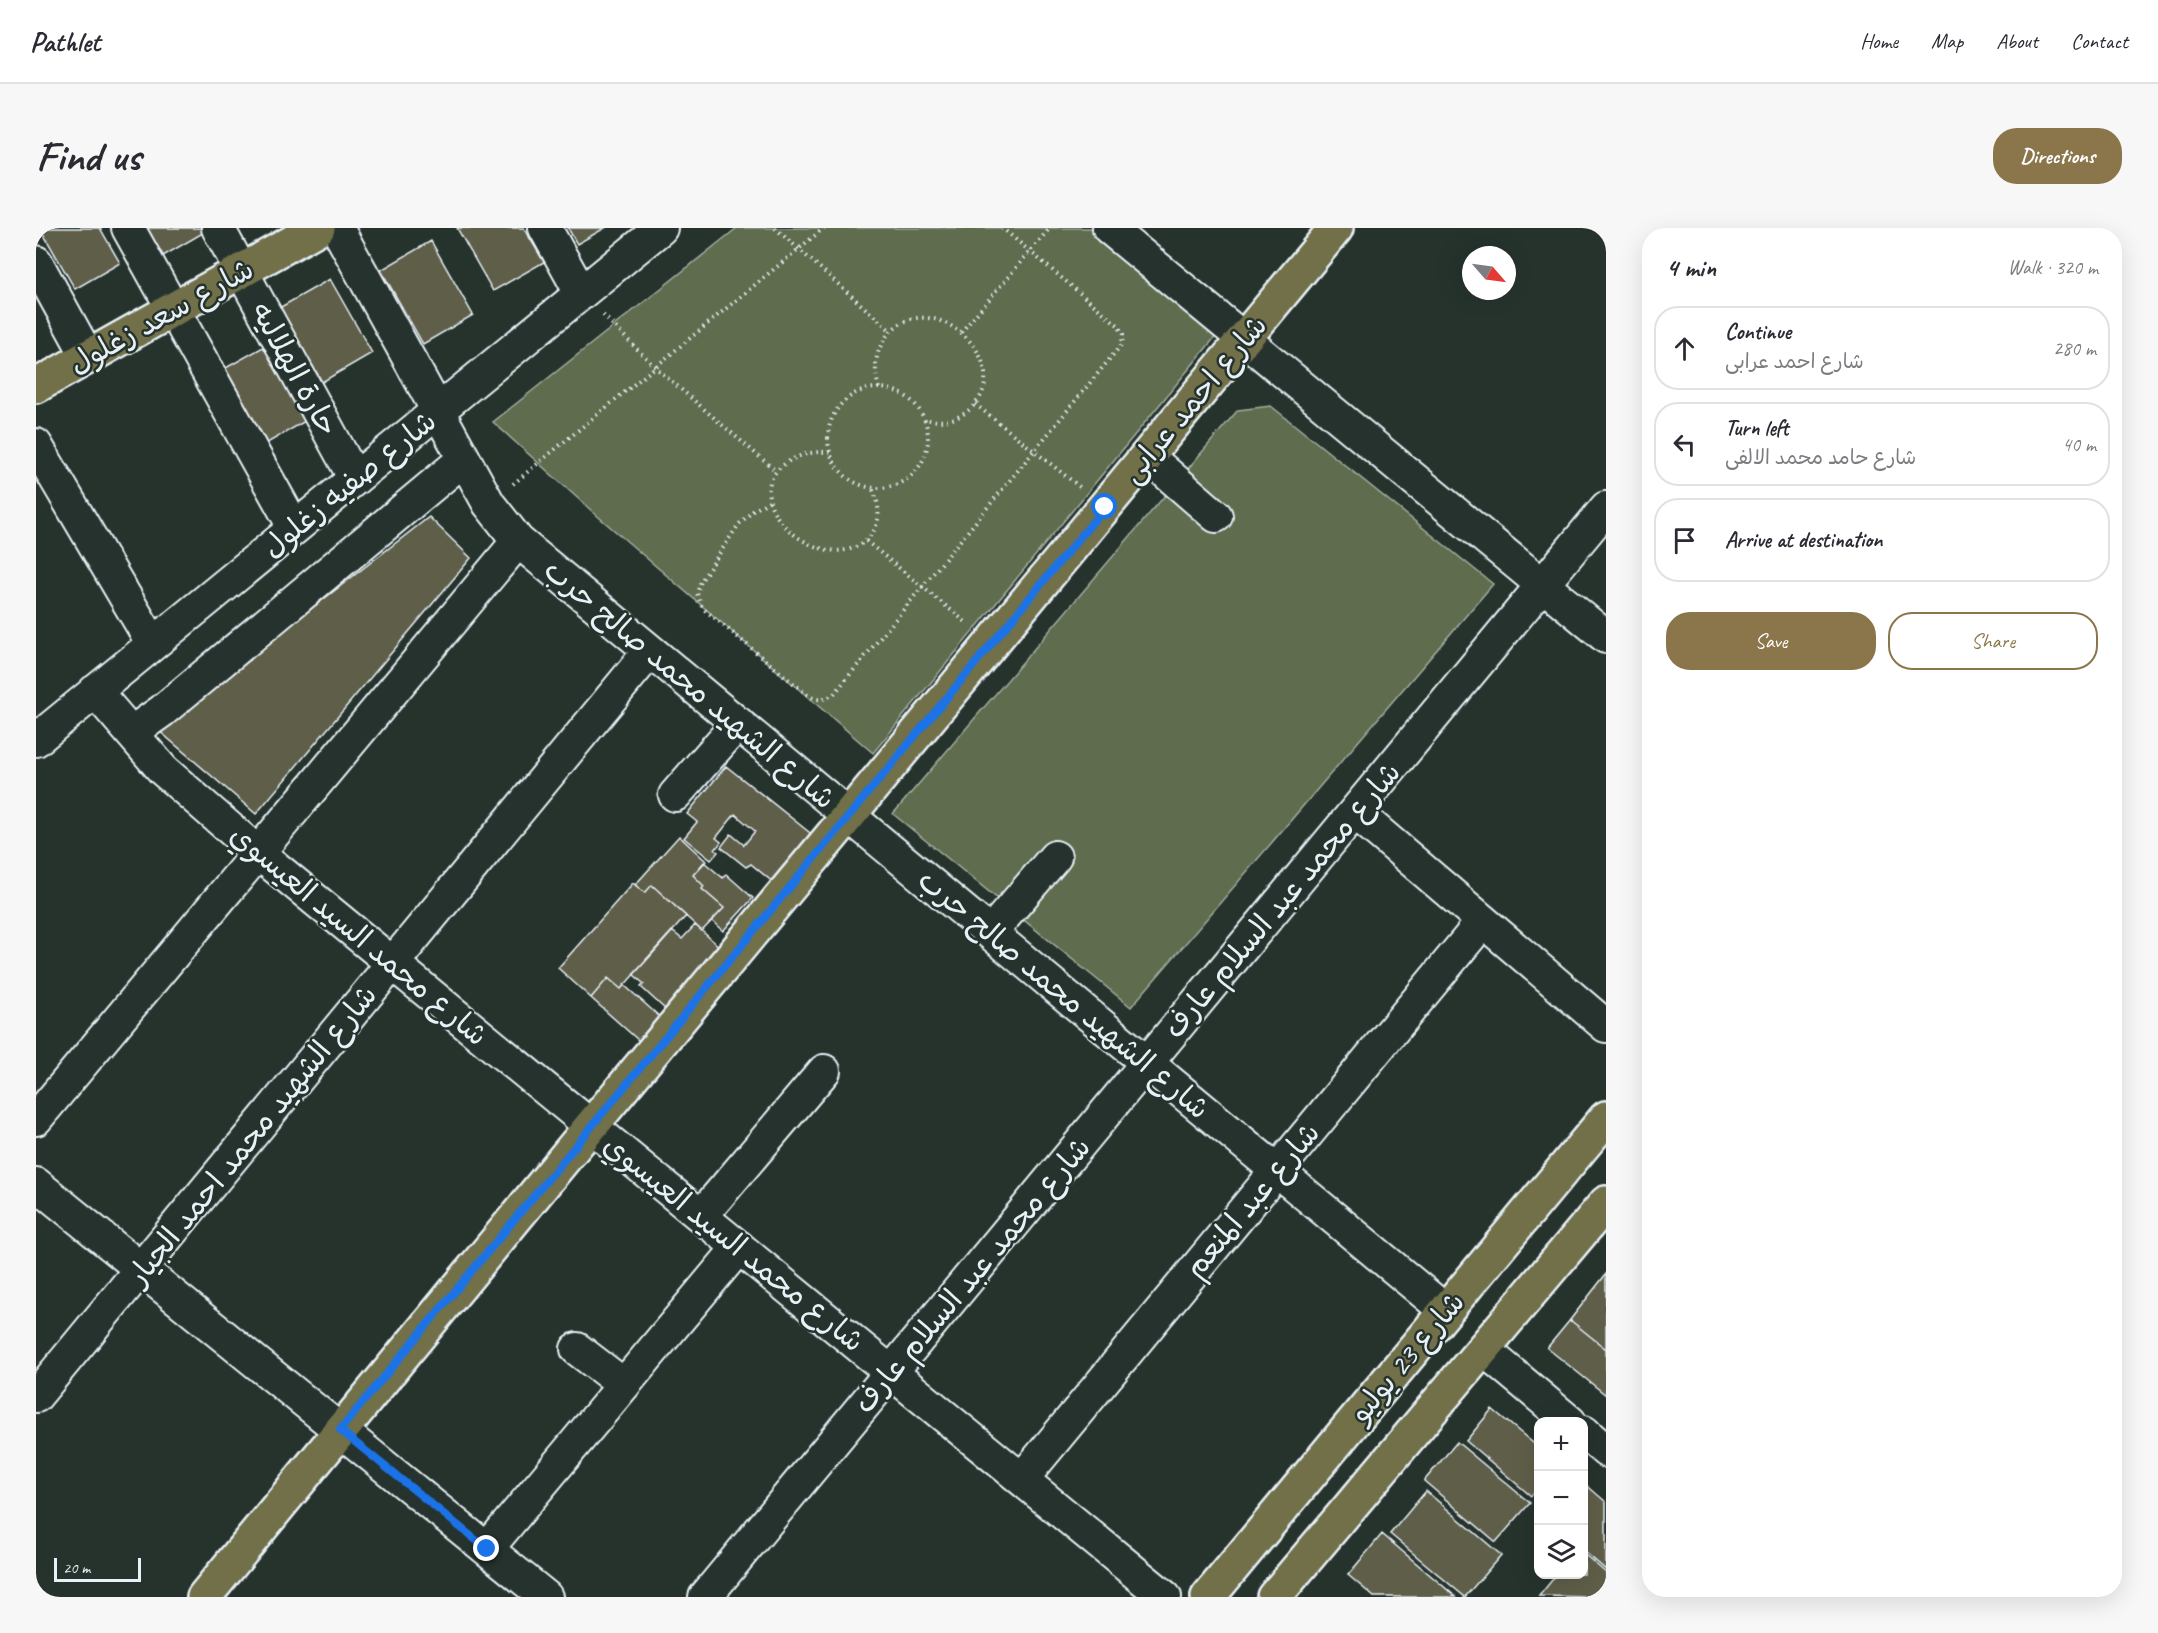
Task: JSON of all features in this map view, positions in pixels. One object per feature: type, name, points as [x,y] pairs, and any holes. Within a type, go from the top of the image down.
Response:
[{"type":"main road","name":"شارع سعد زغلول","points":[[36,386],[318,228]]},
{"type":"main road","name":"شارع احمد عرابى","points":[[204,1597],[591,1126],[1336,228]]},
{"type":"main road","name":"شارع 23 يوليو","points":[[1209,1597],[1606,1118]]},
{"type":"main road","name":"شارع 23 يوليو","points":[[1275,1597],[1606,1203]]},
{"type":"street","points":[[128,228],[294,527]]},
{"type":"street","name":"حارة الهلاليه","points":[[218,228],[355,479]]},
{"type":"street","name":"شارع الشهيد محمد صالح حرب","points":[[337,228],[489,504],[518,541],[1446,1311]]},
{"type":"street","points":[[545,228],[581,293]]},
{"type":"street","name":"شارع صفيه زغلول","points":[[36,740],[661,228]]},
{"type":"street","points":[[1109,228],[1606,637]]},
{"type":"street","points":[[36,262],[88,357]]},
{"type":"street","points":[[36,445],[153,644]]},
{"type":"street","points":[[1147,456],[1216,516]]},
{"type":"street","points":[[131,733],[162,711],[464,459]]},
{"type":"street","name":"شارع محمد عبد السلام عارف","points":[[705,1597],[1606,508]]},
{"type":"street","points":[[36,1119],[518,541]]},
{"type":"street","name":"شارع الشهيد محمد احمد الجيار","points":[[36,1396],[650,651]]},
{"type":"street","name":"شارع محمد السيد العيسوي","points":[[95,691],[181,787],[258,853],[1165,1597]]},
{"type":"street","points":[[675,795],[738,723]]},
{"type":"street","points":[[1355,812],[1606,1026]]},
{"type":"street","points":[[991,932],[1055,857]]},
{"type":"street","name":"شارع عبد المنعم","points":[[1022,1479],[1483,921]]},
{"type":"street","points":[[701,1216],[824,1071]]},
{"type":"street","points":[[36,1184],[546,1597]]},
{"type":"street","points":[[487,1549],[739,1247]]},
{"type":"street","points":[[577,1349],[624,1385]]},
{"type":"street","points":[[1483,1349],[1564,1417]]},
{"type":"street","points":[[1588,1435],[1606,1451]]},
{"type":"path","points":[[774,228],[891,331]]},
{"type":"path","points":[[489,504],[824,228]]},
{"type":"path","points":[[769,501],[753,511],[733,531],[699,586],[698,599],[705,610],[809,696],[822,700],[834,694],[1124,339],[1118,325],[1002,228]]},
{"type":"path","points":[[962,332],[1050,228]]},
{"type":"path","points":[[581,293],[655,367],[776,471]]},
{"type":"path","points":[[879,388],[876,376],[878,351],[891,331],[908,321],[927,318],[951,325],[962,332],[983,364],[985,378],[982,392],[965,414],[952,420],[938,422],[924,419]]},
{"type":"path","points":[[879,388],[894,391],[906,397],[917,407],[924,419],[928,434],[927,448],[922,462],[913,474],[901,483],[887,488],[872,488],[850,480],[834,463],[828,438],[830,425],[843,402],[854,394],[866,389],[879,388]]},
{"type":"path","points":[[975,404],[1105,507]]},
{"type":"path","points":[[830,452],[818,451],[795,458],[776,471],[768,490],[769,501],[783,524],[792,533],[816,546],[842,551],[855,548],[874,532],[878,521],[877,498],[872,488]]},
{"type":"path","points":[[866,540],[991,643]]},
{"type":"green space","points":[[737,228],[1124,228],[1230,319],[873,753],[593,512],[493,422]]},
{"type":"green space","points":[[1271,406],[1493,584],[1131,1007],[893,814],[1238,410]]},
{"type":"building","points":[[40,228],[100,228],[120,263],[75,289]]},
{"type":"building","points":[[140,228],[207,228],[208,230],[158,259]]},
{"type":"building","points":[[457,228],[524,228],[544,262],[493,291]]},
{"type":"building","points":[[568,228],[605,228],[577,244]]},
{"type":"building","points":[[431,241],[473,315],[423,344],[381,270]]},
{"type":"building","points":[[330,279],[372,353],[322,382],[279,308]]},
{"type":"building","points":[[265,346],[307,420],[257,449],[215,374]]},
{"type":"building","points":[[429,517],[471,558],[256,814],[157,729]]},
{"type":"building","points":[[726,766],[814,836],[775,884],[751,864],[746,867],[721,847],[731,834],[744,845],[755,831],[735,814],[716,838],[721,842],[715,850],[718,852],[711,860],[684,838],[697,822],[687,814]]},
{"type":"building","points":[[679,836],[706,861],[693,875],[704,886],[702,889],[724,908],[702,931],[652,885],[645,893],[635,885]]},
{"type":"building","points":[[704,862],[723,878],[726,874],[753,898],[723,931],[712,921],[724,908],[702,889],[704,886],[693,875]]},
{"type":"building","points":[[633,883],[645,893],[652,885],[686,916],[621,989],[608,978],[591,998],[558,968]]},
{"type":"building","points":[[695,925],[721,948],[647,1048],[591,998],[608,978],[621,989],[624,985],[660,1017],[666,1010],[641,987],[644,984],[633,974],[672,931],[682,939]]},
{"type":"building","points":[[1606,1274],[1606,1349],[1570,1320]]},
{"type":"building","points":[[1570,1320],[1606,1349],[1606,1395],[1547,1348]]},
{"type":"building","points":[[1492,1409],[1534,1444],[1534,1492],[1531,1496],[1466,1441]]},
{"type":"building","points":[[1457,1442],[1530,1503],[1496,1542],[1424,1481]]},
{"type":"building","points":[[1588,1486],[1606,1502],[1606,1570],[1588,1554]]},
{"type":"building","points":[[1426,1491],[1501,1555],[1465,1597],[1390,1534]]},
{"type":"building","points":[[1382,1534],[1456,1597],[1374,1597],[1348,1575]]},
{"type":"building","points":[[1588,1557],[1606,1573],[1606,1584],[1595,1597],[1539,1596],[1553,1579],[1588,1579]]},
{"type":"route","points":[[487,1549],[340,1430],[1105,507]]}]
